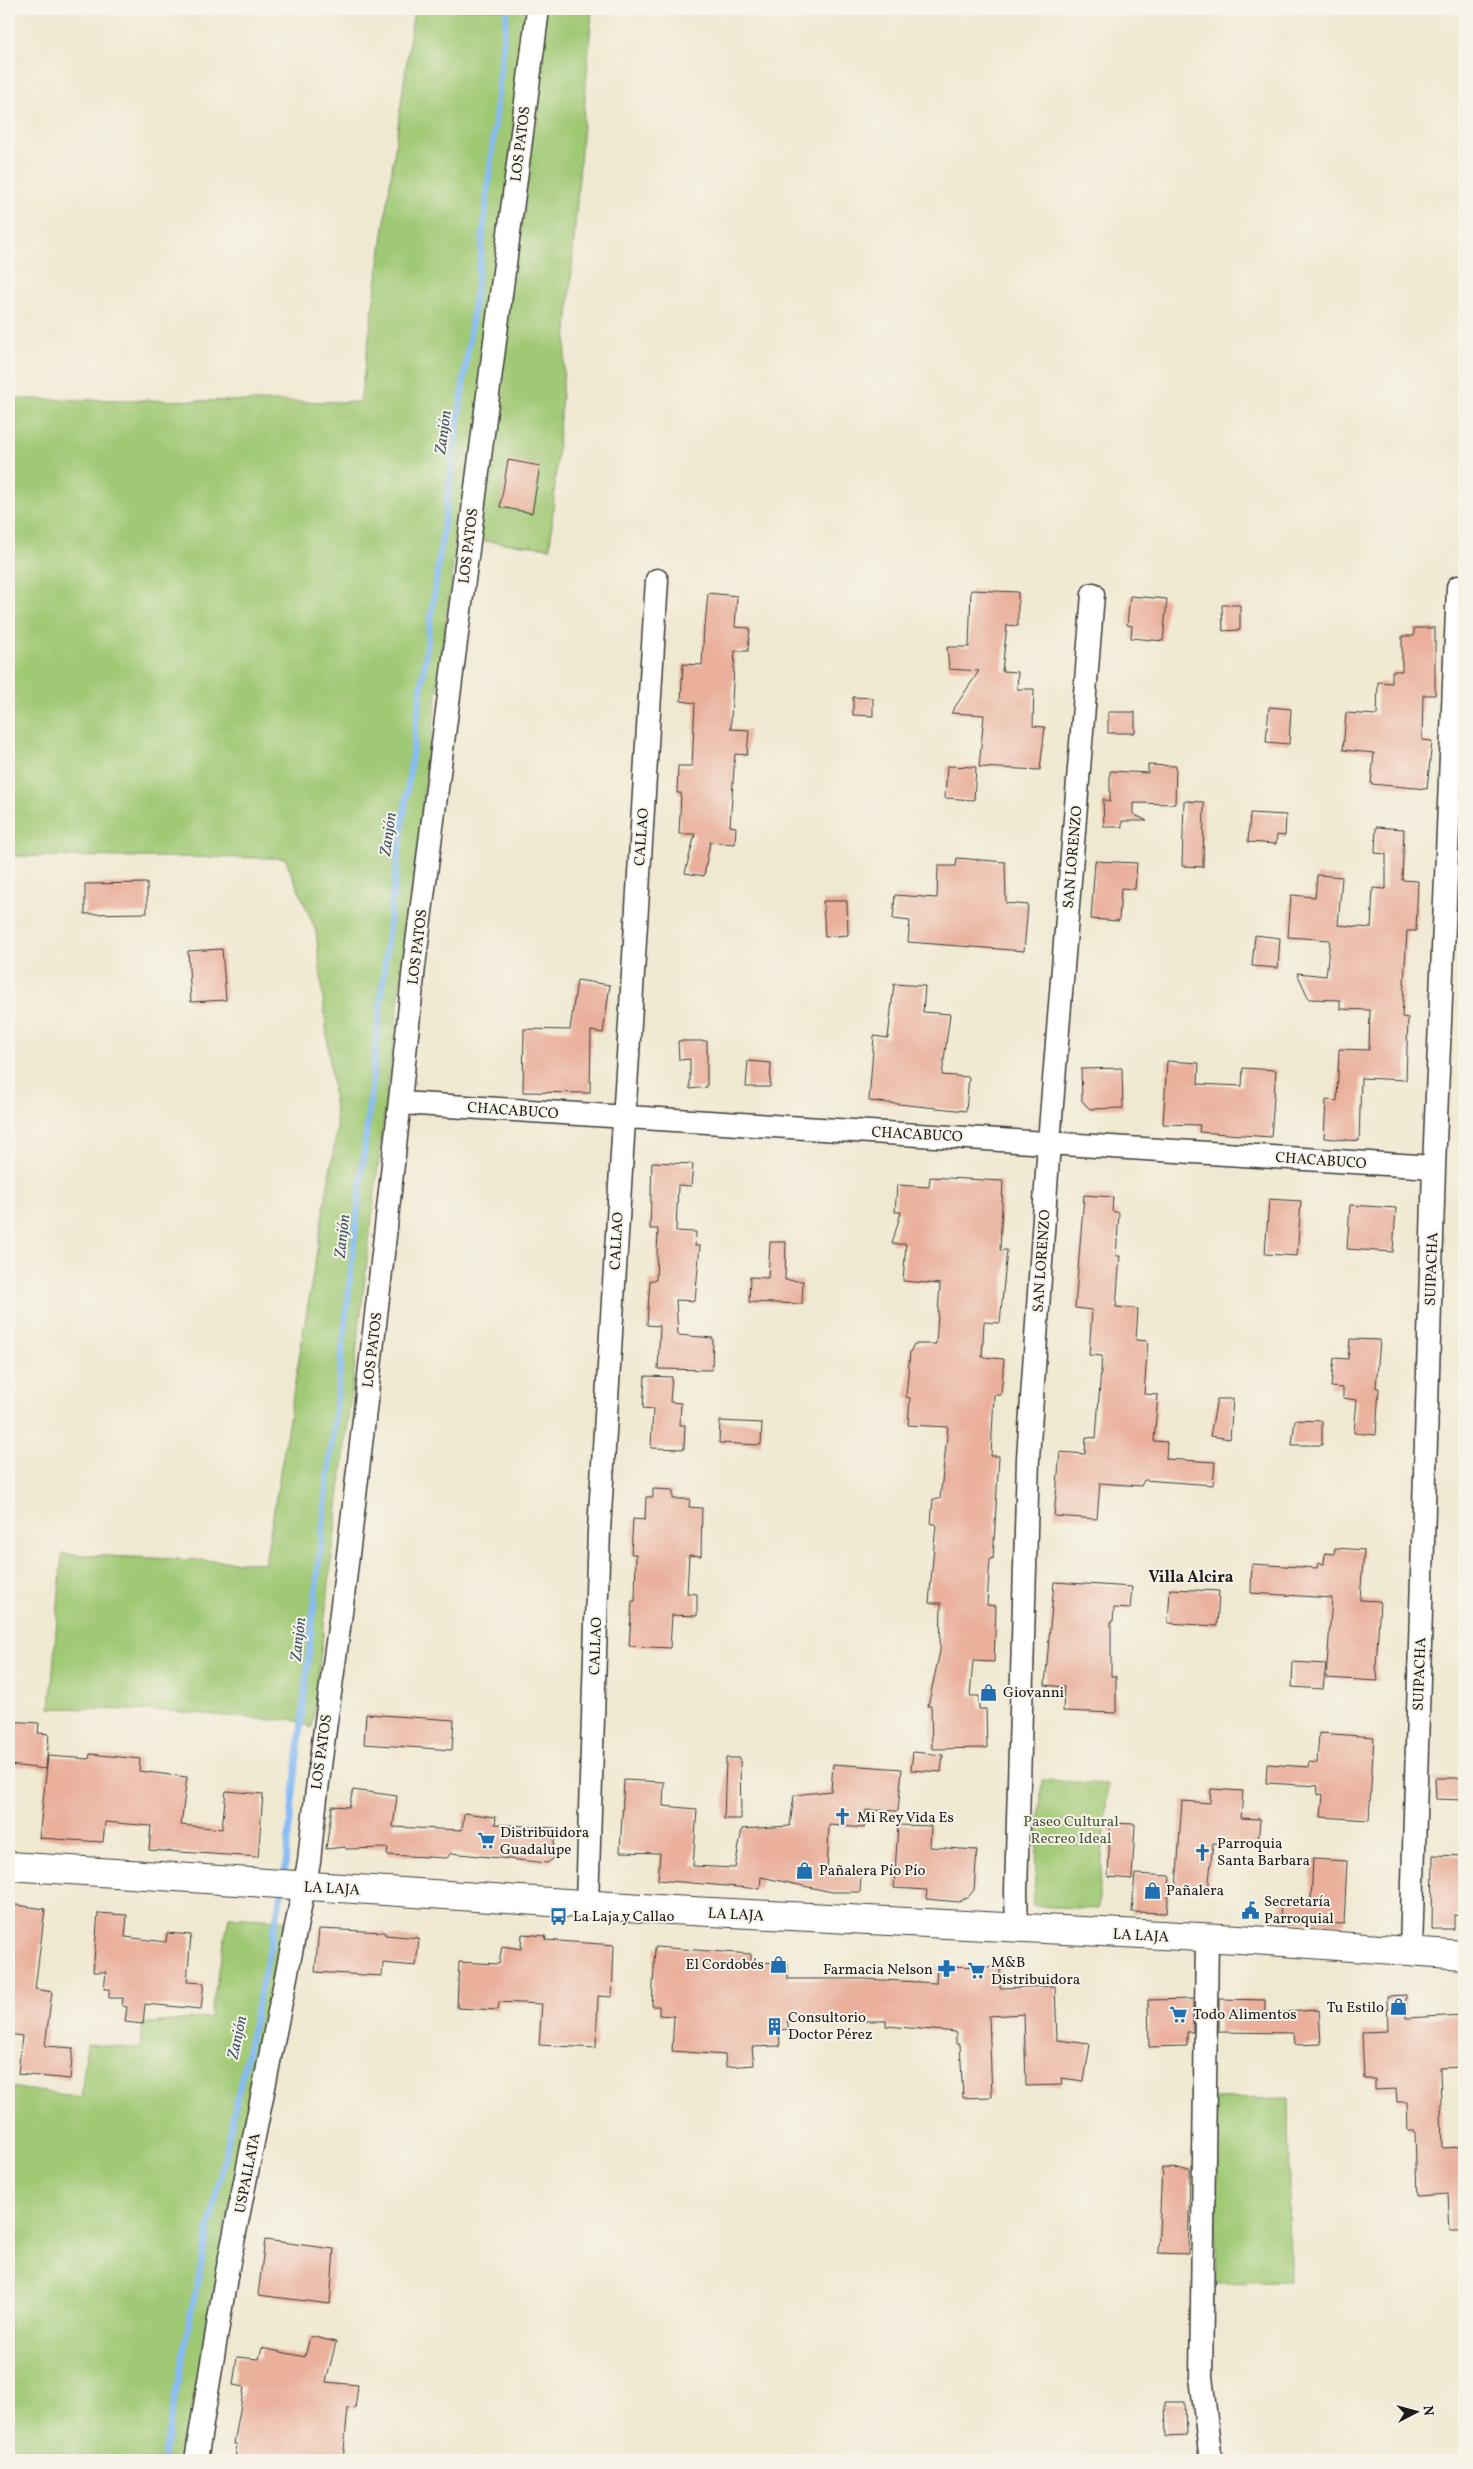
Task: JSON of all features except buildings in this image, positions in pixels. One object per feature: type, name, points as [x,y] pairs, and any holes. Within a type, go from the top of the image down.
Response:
[{"type":"main road","name":"LA LAJA","points":[[9,1866],[304,1887],[1017,1929],[1208,1938],[1464,1955]]},
{"type":"street","name":"LOS PATOS","points":[[304,1887],[342,1600],[400,1103],[414,966],[538,9]]},
{"type":"street","name":"CALLAO","points":[[588,1904],[599,1530],[657,580]]},
{"type":"street","name":"SUIPACHA","points":[[1411,1951],[1434,1167],[1458,587]]},
{"type":"street","name":"SAN LORENZO","points":[[1017,1929],[1016,1892],[1028,1458],[1049,1142],[1092,594]]},
{"type":"street","name":"CHACABUCO","points":[[400,1103],[1434,1167]]},
{"type":"street","name":"USPALLATA","points":[[196,2460],[226,2278],[304,1887]]},
{"type":"street","points":[[1208,1938],[1201,2377],[1210,2453]]},
{"type":"green space","points":[[414,9],[592,9],[550,548],[475,540],[457,535],[384,1116],[312,1728],[291,1719],[273,1720],[169,1711],[50,1708],[62,1554],[265,1563],[337,1130],[316,931],[285,858],[9,856],[9,399],[360,402]]},
{"type":"green space","name":"Paseo Cultural Recreo Ideal","points":[[1042,1780],[1108,1784],[1098,1909],[1033,1906]]},
{"type":"green space","points":[[229,1917],[292,1921],[261,2032],[183,2460],[9,2459],[9,2087],[81,2097],[87,2044],[140,2049],[143,2024],[210,2017]]},
{"type":"green space","points":[[1288,2098],[1290,2282],[1216,2283],[1213,2099]]},
{"type":"waterway","name":"Zanjón","points":[[284,1879],[391,908],[481,254],[507,9]]},
{"type":"waterway","name":"Zanjón","points":[[163,2460],[191,2312],[282,1891]]},
{"type":"place","name":"Giovanni","points":[[989,1692]]},
{"type":"place","name":"Mi Rey Vida Es","points":[[843,1817]]},
{"type":"place","name":"Distribuidora Guadalupe","points":[[486,1841]]},
{"type":"place","name":"Parroquia Santa Barbara","points":[[1203,1852]]},
{"type":"place","name":"Pañalera Pío Pío","points":[[805,1870]]},
{"type":"place","name":"Pañalera","points":[[1152,1890]]},
{"type":"place","name":"Secretaría Parroquial","points":[[1250,1910]]},
{"type":"place","name":"La Laja y Callao","points":[[559,1916]]},
{"type":"place","name":"El Cordobés","points":[[778,1964]]},
{"type":"place","name":"Farmacia Nelson","points":[[947,1969]]},
{"type":"place","name":"M&B Distribuidora","points":[[977,1971]]},
{"type":"place","name":"Tu Estilo","points":[[1398,2007]]},
{"type":"place","name":"Todo Alimentos","points":[[1179,2014]]},
{"type":"place","name":"Consultorio Doctor Pérez","points":[[774,2026]]},
{"type":"district","name":"Villa Alcira","points":[[1191,1576]]}]
